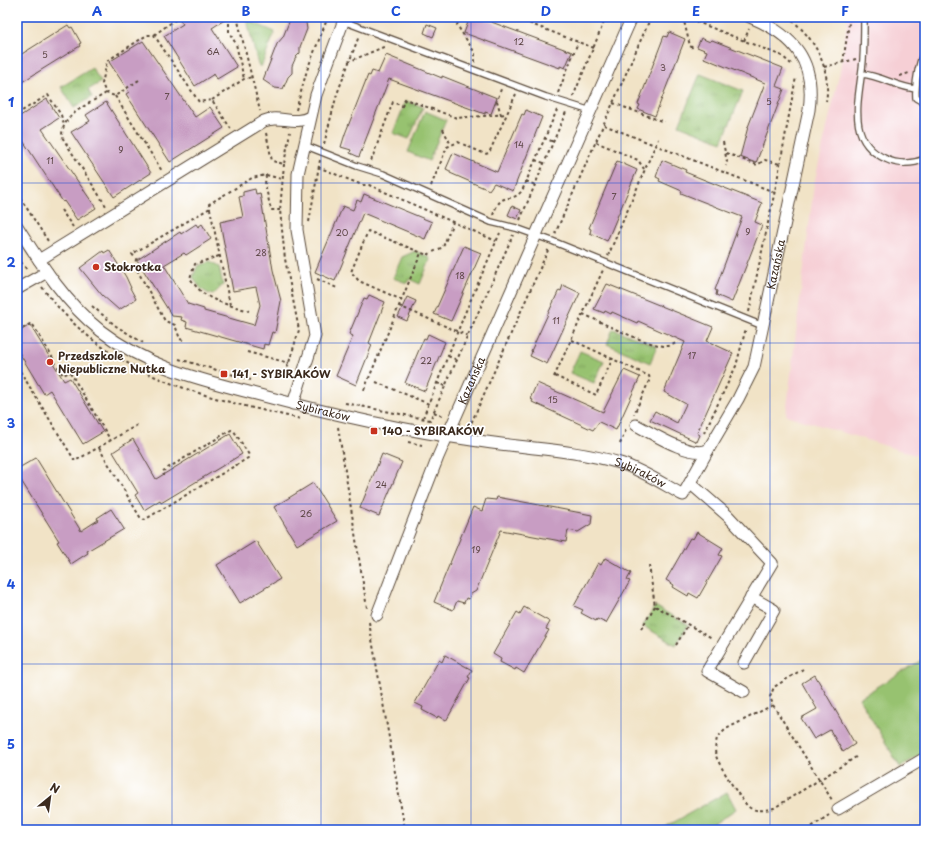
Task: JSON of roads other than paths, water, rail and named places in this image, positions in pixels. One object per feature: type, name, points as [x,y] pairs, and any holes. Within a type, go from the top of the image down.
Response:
[{"type":"street","name":"Kazańska","points":[[377,615],[448,436],[632,17]]},
{"type":"street","name":"Kazańska","points":[[683,495],[708,450],[713,446],[754,367],[809,110],[811,83],[806,67],[793,44],[778,31],[750,17]]},
{"type":"street","points":[[293,404],[315,336],[297,230],[297,190],[310,117],[326,66],[344,19]]},
{"type":"street","points":[[39,260],[264,121],[275,118],[292,122],[304,120],[310,117]]},
{"type":"street","points":[[292,122],[304,131],[305,140]]},
{"type":"street","name":"Sybiraków","points":[[17,226],[47,272],[88,320],[120,345],[169,370],[336,415],[448,436],[577,453],[621,464],[642,473],[683,495]]},
{"type":"street","points":[[17,289],[47,272]]},
{"type":"street","points":[[633,422],[686,449],[698,453],[708,450]]},
{"type":"street","points":[[690,484],[728,516],[772,563],[708,671],[744,692]]},
{"type":"street","points":[[744,664],[774,610],[751,597]]},
{"type":"street","points":[[838,809],[925,758]]},
{"type":"lane","points":[[864,17],[858,125],[862,139],[876,154],[893,162],[913,163],[925,159]]},
{"type":"lane","points":[[344,19],[472,69],[591,111]]},
{"type":"lane","points":[[925,49],[921,57],[916,89],[916,98],[925,103]]},
{"type":"lane","points":[[862,74],[872,75],[907,88],[916,89]]},
{"type":"lane","points":[[305,140],[490,222],[516,228],[763,326]]},
{"type":"place","name":"Stokrotka","points":[[96,267]]},
{"type":"place","name":"Przedszkole Niepubliczne Nutka","points":[[50,362]]},
{"type":"place","name":"141 - SYBIRAKÓW","points":[[224,374]]},
{"type":"place","name":"140 - SYBIRAKÓW","points":[[374,431]]}]
